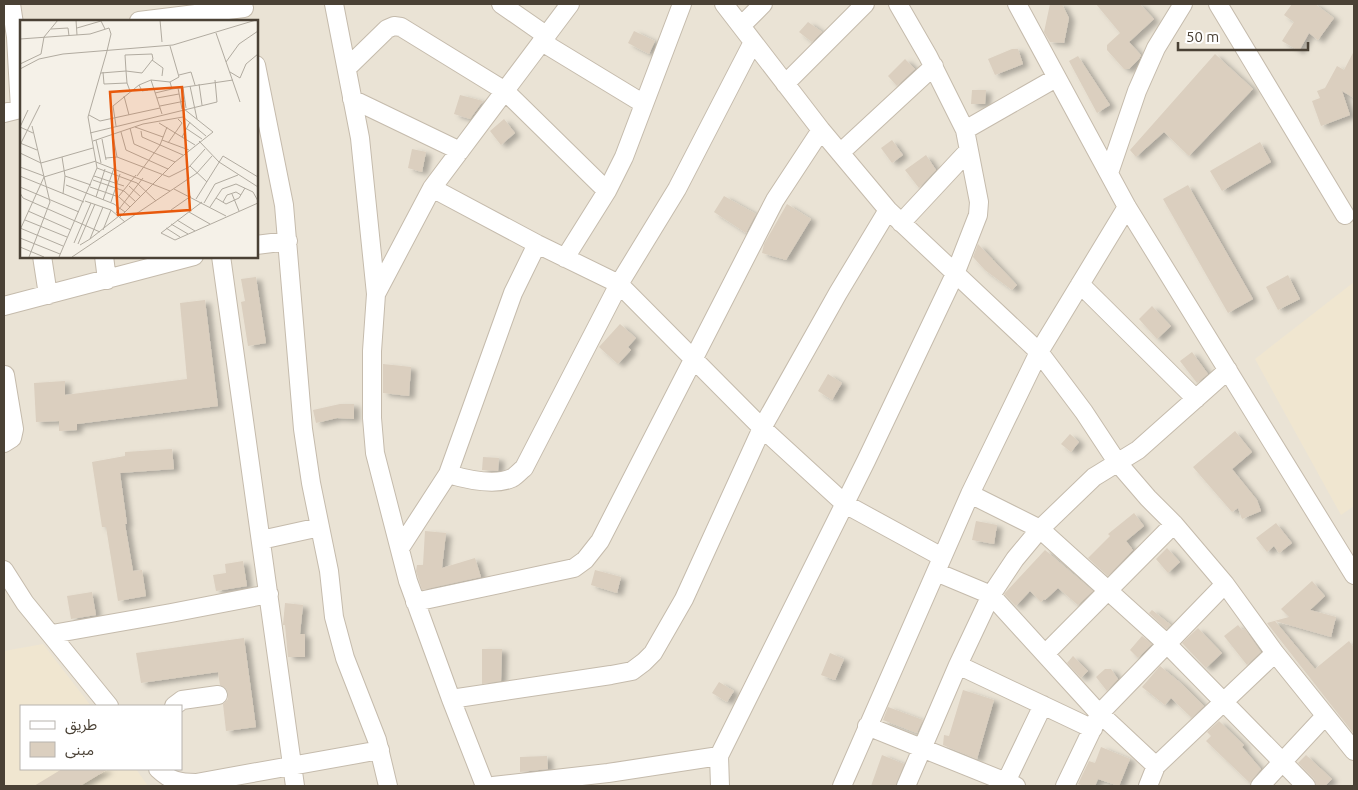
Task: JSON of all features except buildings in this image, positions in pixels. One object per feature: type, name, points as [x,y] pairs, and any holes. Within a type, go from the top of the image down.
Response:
[{"type":"street","points":[[11,4],[19,37],[15,114]]},
{"type":"street","points":[[334,4],[360,138],[376,294],[372,351],[372,418],[375,453],[408,581],[451,700],[485,786]]},
{"type":"street","points":[[502,4],[544,39],[644,104]]},
{"type":"street","points":[[376,294],[432,188],[570,4]]},
{"type":"street","points":[[565,258],[606,191],[624,157],[682,4]]},
{"type":"street","points":[[724,4],[840,154],[888,210],[1039,352],[1084,412],[1117,462],[1148,498],[1174,524],[1225,584],[1275,654],[1354,750]]},
{"type":"street","points":[[741,26],[763,4]]},
{"type":"street","points":[[786,84],[865,4]]},
{"type":"street","points":[[720,786],[719,756],[845,504],[955,274],[978,215],[979,202],[965,130],[934,66],[898,4]]},
{"type":"street","points":[[1017,4],[1127,207],[1354,575]]},
{"type":"street","points":[[1109,173],[1137,91],[1156,48],[1183,4]]},
{"type":"street","points":[[1218,4],[1345,214]]},
{"type":"street","points":[[142,20],[161,14],[245,11]]},
{"type":"street","points":[[347,68],[387,28],[394,26],[411,33],[505,92],[606,191]]},
{"type":"street","points":[[448,474],[467,479],[496,482],[512,478],[524,468],[620,284],[677,189],[753,42]]},
{"type":"street","points":[[840,154],[934,66]]},
{"type":"street","points":[[258,75],[284,204],[303,430],[329,571],[334,617],[345,658],[380,750],[388,786]]},
{"type":"street","points":[[965,130],[1056,78]]},
{"type":"street","points":[[352,100],[460,151]]},
{"type":"street","points":[[415,602],[574,568],[585,560],[600,541],[775,200],[821,130]]},
{"type":"street","points":[[901,223],[970,150]]},
{"type":"street","points":[[432,188],[537,244],[620,284],[762,428],[845,504],[991,596],[1045,654],[1096,721],[1156,766]]},
{"type":"street","points":[[842,786],[970,494],[1039,352],[1127,207]]},
{"type":"street","points":[[451,700],[632,671],[654,653],[684,599],[762,428],[838,293],[888,210]]},
{"type":"street","points":[[258,245],[288,241]]},
{"type":"street","points":[[400,548],[448,474],[513,293],[537,244]]},
{"type":"street","points":[[42,258],[48,295]]},
{"type":"street","points":[[104,258],[106,280]]},
{"type":"street","points":[[4,306],[187,258]]},
{"type":"street","points":[[221,258],[295,786]]},
{"type":"street","points":[[1080,284],[1196,399]]},
{"type":"street","points":[[906,786],[958,665],[991,596],[1014,559],[1040,529],[1094,477],[1138,450],[1228,370]]},
{"type":"street","points":[[4,443],[12,438],[14,429],[5,375]]},
{"type":"street","points":[[970,494],[1040,529],[1166,643],[1306,786]]},
{"type":"street","points":[[1045,654],[1174,524]]},
{"type":"street","points":[[261,540],[320,527]]},
{"type":"street","points":[[4,570],[25,604],[52,634],[108,705]]},
{"type":"street","points":[[1065,786],[1096,721],[1166,643],[1225,584]]},
{"type":"street","points":[[52,634],[268,594]]},
{"type":"street","points":[[1148,786],[1156,766],[1275,654]]},
{"type":"street","points":[[958,665],[1043,705],[1096,721]]},
{"type":"street","points":[[175,705],[182,700],[218,695]]},
{"type":"street","points":[[867,726],[1009,785],[1043,705]]},
{"type":"street","points":[[1260,786],[1325,716]]},
{"type":"street","points":[[159,770],[169,778],[180,783],[196,783],[380,750]]},
{"type":"street","points":[[493,786],[608,773],[719,756]]},
{"type":"shaded area","points":[[4,4],[1354,4],[1354,786],[4,786]]},
{"type":"shaded area","points":[[1354,282],[1354,506],[1341,515],[1255,359]]},
{"type":"shaded area","points":[[43,644],[90,705],[20,705],[20,770],[137,770],[148,786],[4,786],[4,651]]}]
